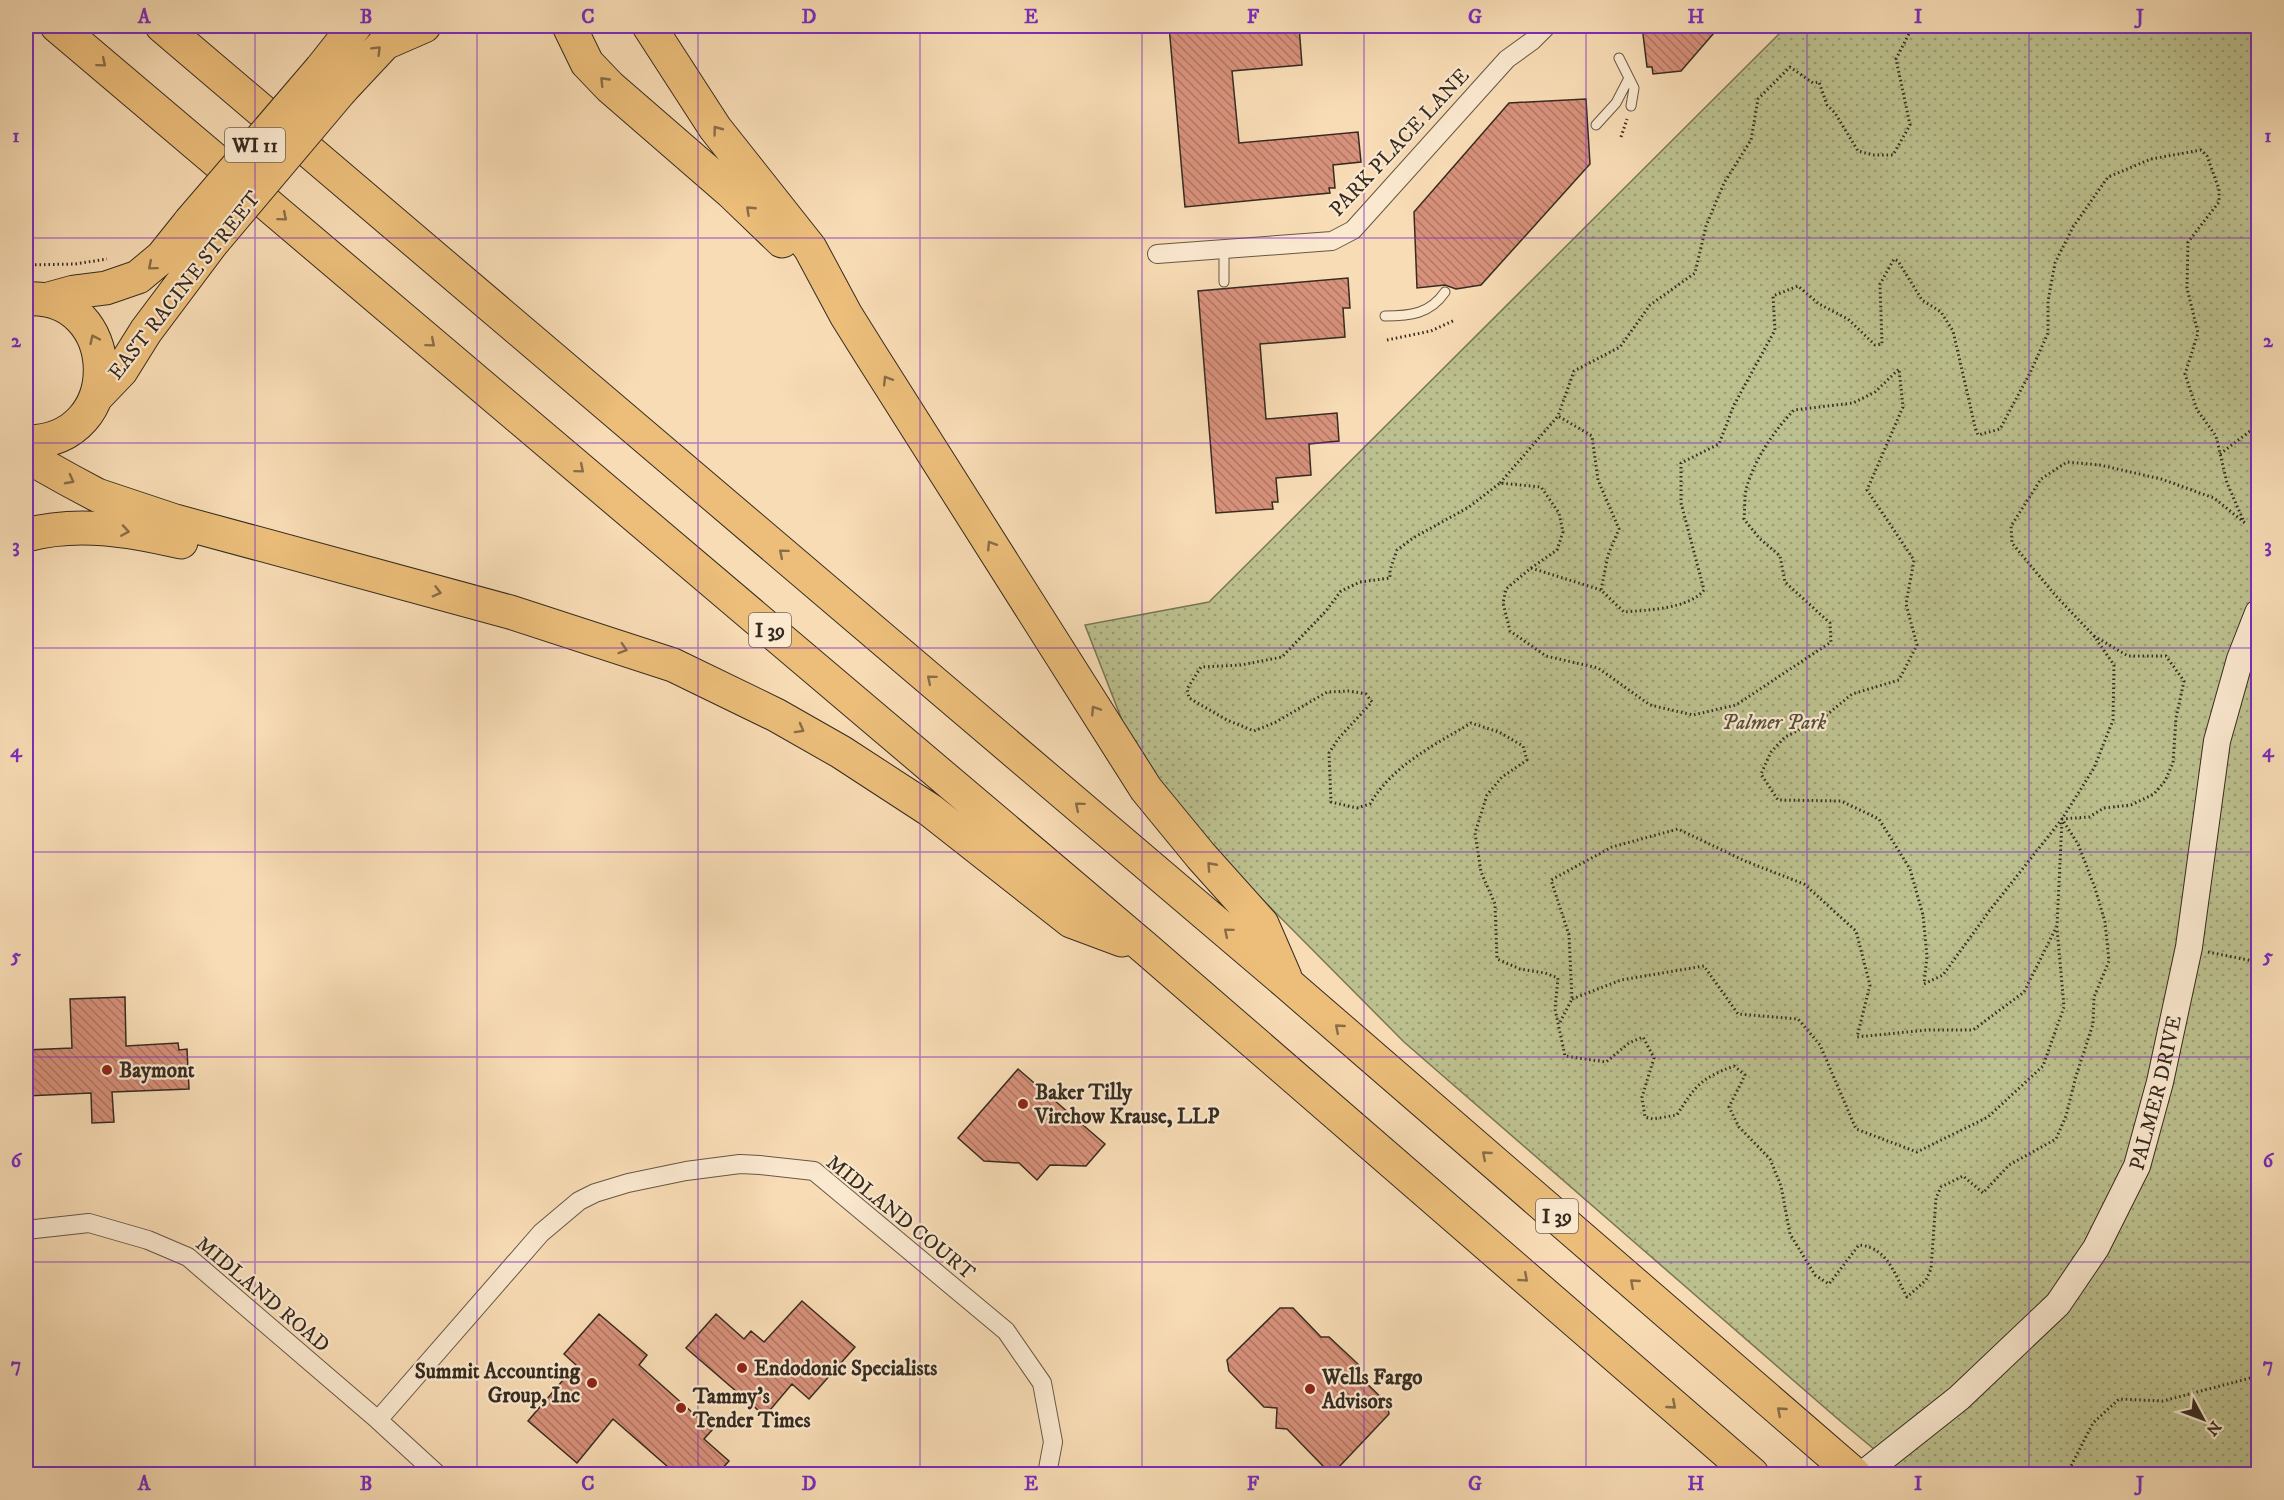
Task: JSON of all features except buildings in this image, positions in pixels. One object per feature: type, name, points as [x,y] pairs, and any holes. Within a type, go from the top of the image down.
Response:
[{"type":"highway","name":"I 39","points":[[57,26],[1144,948],[1752,1474]]},
{"type":"highway","name":"I 39","points":[[162,26],[1288,984],[1854,1474]]},
{"type":"highway","name":"EAST RACINE STREET","points":[[331,80],[355,26]]},
{"type":"highway","name":"EAST RACINE STREET","points":[[97,396],[121,371],[201,232],[331,80],[385,43],[424,26]]},
{"type":"highway","points":[[569,26],[587,63],[610,87],[770,228],[799,258],[846,315]]},
{"type":"highway","points":[[649,26],[715,128],[810,248],[846,315],[1146,789],[1201,856],[1262,924],[1288,984]]},
{"type":"highway","name":"EAST RACINE STREET","points":[[35,300],[106,288],[138,277],[162,257],[201,232]]},
{"type":"highway","name":"WI 11","points":[[26,443],[50,440],[68,431],[83,418],[97,396],[102,369],[96,342],[89,330],[70,311],[35,300]]},
{"type":"highway","points":[[26,443],[44,466],[97,495],[175,521],[510,612],[673,665],[766,710],[841,752],[930,810],[1071,921],[1144,948]]},
{"type":"highway","points":[[26,535],[84,526],[121,530],[322,574],[404,583]]},
{"type":"street","name":"PARK PLACE LANE","points":[[1157,254],[1332,241],[1353,230],[1507,59],[1532,41],[1547,26]]},
{"type":"street","name":"PALMER DRIVE","points":[[1863,1474],[1959,1398],[2058,1304],[2096,1248],[2138,1167],[2160,1082],[2189,947],[2217,741],[2240,659],[2259,613]]},
{"type":"street","name":"MIDLAND COURT","points":[[378,1420],[541,1233],[579,1202],[595,1193],[628,1183],[686,1171],[740,1164],[760,1165],[814,1171],[1006,1330],[1042,1383],[1053,1442],[1047,1474]]},
{"type":"street","name":"MIDLAND ROAD","points":[[26,1230],[89,1223],[175,1250],[199,1265],[437,1474]]},
{"type":"lane","points":[[1619,58],[1634,88],[1632,106]]},
{"type":"lane","points":[[1596,125],[1616,103],[1629,78]]},
{"type":"lane","points":[[1224,249],[1224,282]]},
{"type":"lane","points":[[1385,316],[1417,314],[1431,307],[1445,292]]},
{"type":"path","points":[[1913,26],[1896,59],[1910,125],[1893,155],[1873,155],[1858,151],[1835,113],[1827,105],[1819,82],[1813,83],[1790,67],[1758,99],[1751,140],[1724,183],[1707,226],[1695,273],[1650,305],[1620,347],[1574,371],[1558,416],[1500,483],[1469,507],[1413,538],[1397,550],[1390,570],[1390,578],[1360,582],[1341,591],[1325,612],[1282,657],[1241,665],[1202,667],[1187,689],[1189,698],[1227,720],[1254,731],[1276,722],[1327,692],[1350,691],[1365,694],[1372,702],[1338,739],[1329,753],[1331,802],[1357,808],[1370,804],[1379,788],[1403,765],[1471,723],[1499,732],[1523,746],[1527,760],[1502,777],[1487,795],[1475,833],[1481,872],[1495,904],[1497,959],[1520,969],[1545,973],[1558,978],[1556,1009],[1565,1056],[1606,1062],[1629,1042],[1643,1037],[1654,1058],[1642,1097],[1645,1117],[1653,1119],[1677,1115],[1694,1088],[1714,1073],[1734,1066],[1745,1076],[1729,1107],[1739,1127],[1770,1159],[1781,1186],[1790,1234],[1815,1275],[1828,1284],[1859,1245],[1866,1246],[1878,1250],[1891,1265],[1907,1297],[1926,1280],[1931,1269],[1935,1198],[1941,1188],[1963,1176],[1983,1193],[2009,1165],[2056,1139],[2066,1116],[2093,1024],[2094,997],[2109,961],[2105,922],[2095,888],[2078,844],[2062,819]]},
{"type":"path","points":[[1621,137],[1632,106]]},
{"type":"path","points":[[1500,483],[1541,487],[1559,513],[1563,532],[1557,550],[1531,568],[1506,589],[1503,603],[1510,631],[1546,656],[1598,668],[1650,705],[1693,715],[1736,705],[1831,642],[1830,622],[1785,582],[1780,556],[1744,519],[1747,487],[1773,432],[1794,410],[1853,403],[1875,392],[1899,369],[1904,407],[1867,489],[1914,560],[1906,604],[1917,645],[1899,680],[1852,694],[1823,718],[1785,737],[1771,752],[1761,774],[1778,800],[1841,801],[1879,819],[1910,869],[1916,887],[1923,915],[1927,956],[1924,984],[1943,975],[1990,910],[2062,819],[2094,768],[2113,720],[2114,665],[2094,636],[2055,595],[2012,543],[2011,526],[2041,479],[2067,462],[2100,465],[2161,478],[2214,498],[2245,523],[2227,483],[2216,436],[2198,410],[2185,374],[2199,333],[2187,288],[2188,242],[2219,202],[2219,189],[2207,156],[2201,150],[2151,159],[2108,177],[2073,227],[2055,263],[2048,301],[2048,333],[2000,429],[1978,435],[1953,331],[1941,312],[1922,300],[1898,261],[1894,259],[1880,284],[1882,344],[1875,345],[1848,319],[1819,304],[1798,285],[1773,296],[1775,330],[1734,405],[1719,444],[1681,463],[1681,503],[1704,591],[1697,599],[1661,609],[1624,612],[1601,590],[1531,568]]},
{"type":"path","points":[[26,265],[75,264],[115,256]]},
{"type":"path","points":[[1387,340],[1431,331],[1455,320]]},
{"type":"path","points":[[1558,416],[1592,436],[1598,480],[1619,529],[1608,555],[1601,590]]},
{"type":"path","points":[[2220,454],[2259,425]]},
{"type":"path","points":[[2062,819],[2089,817],[2104,808],[2131,805],[2154,794],[2165,781],[2173,763],[2176,718],[2184,681],[2166,656],[2128,656],[2094,636]]},
{"type":"path","points":[[1572,999],[1621,980],[1704,966],[1738,1014],[1798,1019],[1820,1045],[1856,1129],[1917,1152],[1988,1117],[2043,1066],[2064,1007],[2057,926],[2062,819]]},
{"type":"path","points":[[1559,1024],[1572,999],[1569,935],[1551,880],[1612,848],[1678,829],[1744,861],[1804,884],[1856,931],[1870,985],[1857,1037],[1927,1030],[1973,1030],[2024,992],[2057,926]]},
{"type":"path","points":[[2189,947],[2259,962]]},
{"type":"path","points":[[2072,1474],[2070,1468],[2093,1423],[2119,1399],[2163,1401],[2259,1376]]},
{"type":"green space","name":"Palmer Park","points":[[1787,26],[2258,26],[2258,1474],[1904,1474],[1404,1042],[1146,782],[1085,625],[1209,602]]},
{"type":"place","name":"Baymont","points":[[107,1070]]},
{"type":"place","name":"Baker Tilly Virchow Krause, LLP","points":[[1023,1104]]},
{"type":"place","name":"Endodonic Specialists","points":[[742,1368]]},
{"type":"place","name":"Summit Accounting Group, Inc","points":[[592,1383]]},
{"type":"place","name":"Wells Fargo Advisors","points":[[1310,1389]]},
{"type":"place","name":"Tammy's Tender Times","points":[[681,1408]]}]
